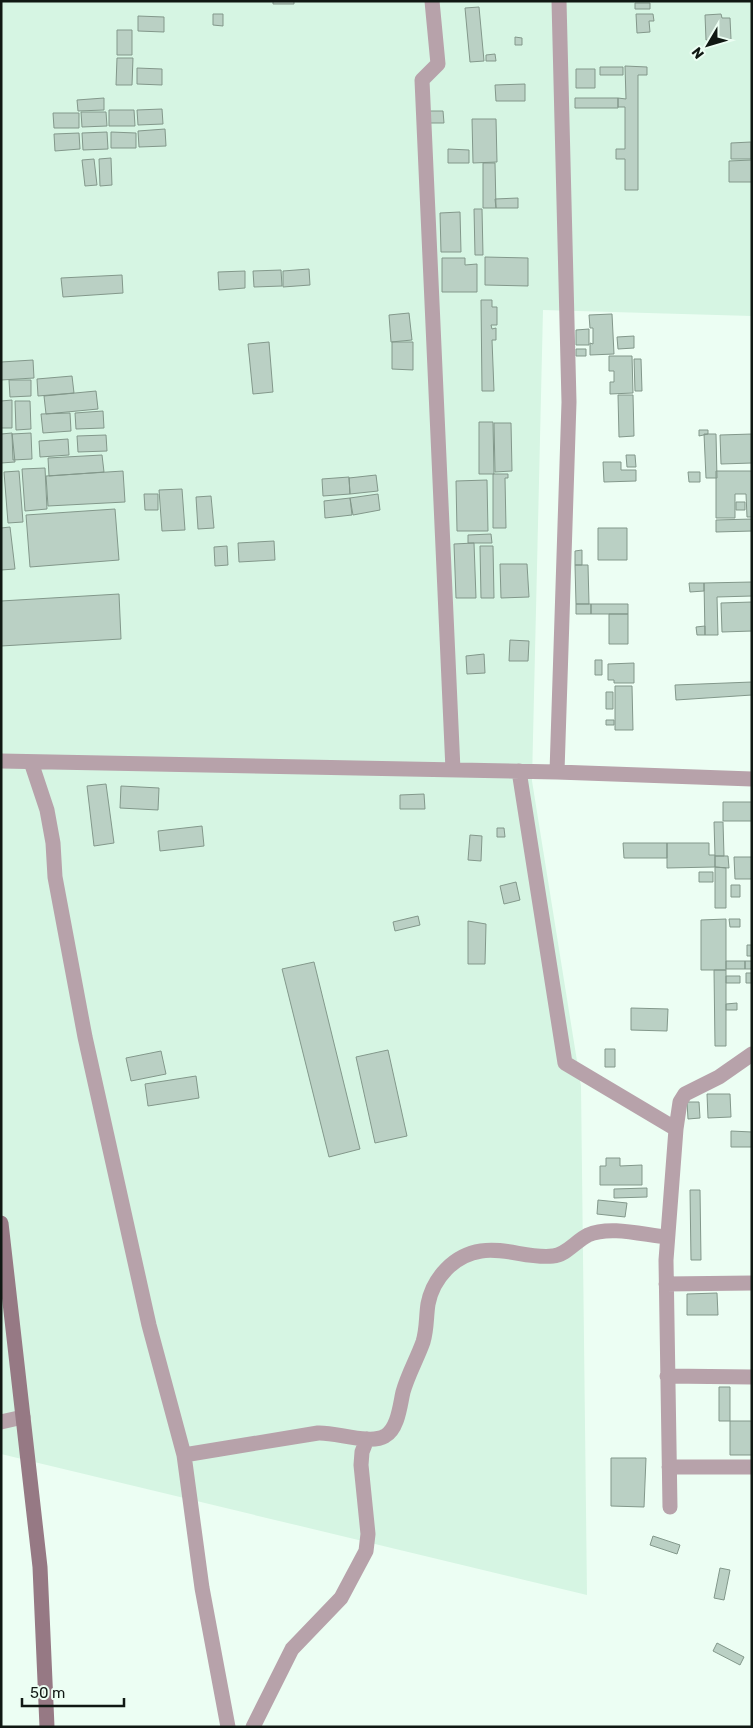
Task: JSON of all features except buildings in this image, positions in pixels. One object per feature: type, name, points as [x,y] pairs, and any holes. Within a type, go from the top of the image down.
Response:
[{"type":"street","points":[[432,1],[438,64],[422,80],[453,770]]},
{"type":"street","points":[[556,772],[569,402],[559,1]]},
{"type":"street","points":[[1,761],[519,771],[752,779]]},
{"type":"street","points":[[31,762],[47,810],[53,843],[54,877],[85,1037],[149,1325],[184,1455],[202,1588],[228,1727]]},
{"type":"street","points":[[519,771],[565,1063],[676,1129]]},
{"type":"street","points":[[670,1507],[667,1376],[667,1237],[680,1102],[685,1094],[719,1077],[752,1054]]},
{"type":"street","points":[[1,1223],[40,1567],[47,1727]]},
{"type":"street","points":[[184,1455],[318,1433],[332,1432],[366,1439],[380,1439],[387,1436],[393,1429],[406,1381],[423,1341],[428,1304],[434,1286],[452,1262],[480,1251],[496,1251],[540,1257],[555,1256],[590,1234],[601,1232],[667,1237]]},
{"type":"street","points":[[666,1284],[752,1283]]},
{"type":"street","points":[[667,1376],[752,1377]]},
{"type":"street","points":[[1,1422],[23,1417]]},
{"type":"street","points":[[253,1727],[292,1649],[341,1598],[366,1551],[368,1534],[361,1465],[366,1439]]},
{"type":"street","points":[[669,1468],[752,1467]]},
{"type":"shaded area","points":[[1,1],[752,1],[752,316],[543,310],[532,781],[581,1086],[587,1595],[1,1454]]}]
